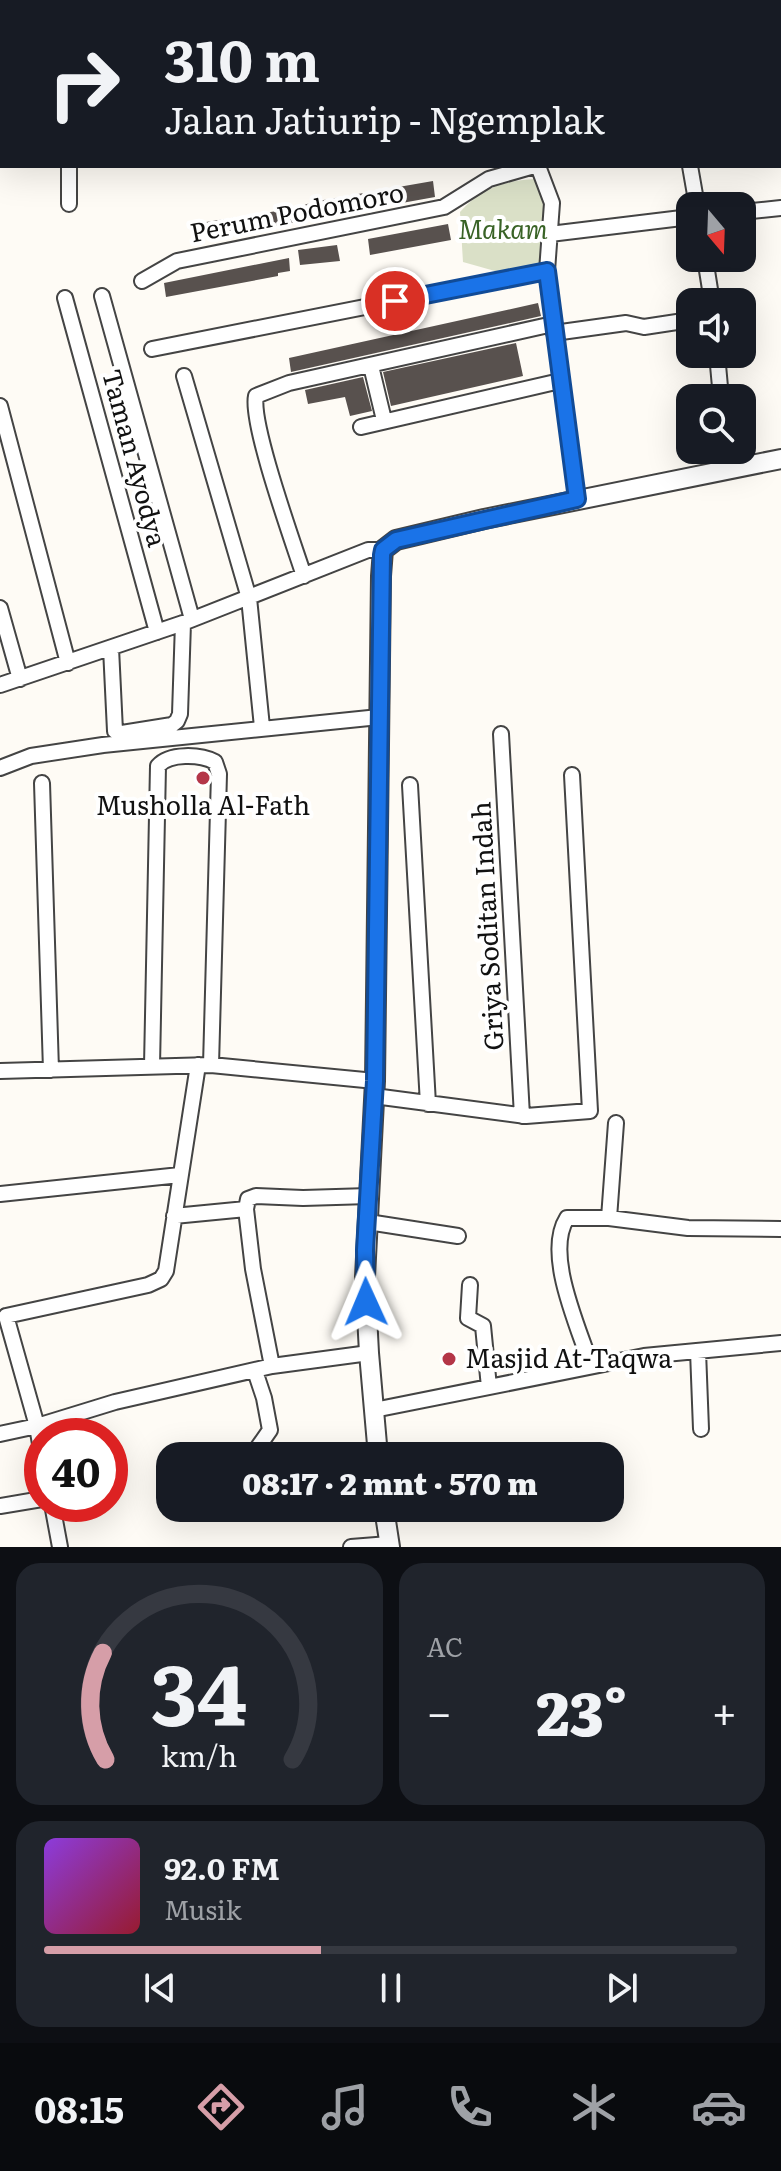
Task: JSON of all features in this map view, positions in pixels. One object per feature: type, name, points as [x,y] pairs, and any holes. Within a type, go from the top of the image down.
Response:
[{"type":"street","points":[[69,168],[69,204]]},
{"type":"street","name":"Perum Podomoro","points":[[142,281],[177,261],[444,207],[489,179],[529,168]]},
{"type":"street","points":[[537,168],[552,203],[547,271],[577,499]]},
{"type":"street","points":[[690,168],[695,192]]},
{"type":"street","points":[[756,211],[781,208]]},
{"type":"street","points":[[550,234],[676,219]]},
{"type":"street","points":[[152,349],[547,271]]},
{"type":"street","points":[[102,296],[187,621],[177,721],[172,725],[122,733],[115,731],[111,648]]},
{"type":"street","name":"Taman Ayodya","points":[[65,298],[157,632]]},
{"type":"street","points":[[304,576],[264,443],[254,405],[256,396],[276,386],[554,329],[626,323],[644,327],[676,322]]},
{"type":"street","points":[[371,366],[384,420]]},
{"type":"street","points":[[184,376],[249,598],[262,727]]},
{"type":"street","points":[[361,427],[560,381]]},
{"type":"street","points":[[0,406],[68,663]]},
{"type":"street","points":[[0,685],[187,621],[368,550],[383,550],[396,540],[577,499],[781,459]]},
{"type":"street","points":[[377,1442],[365,1277],[375,1088],[383,550]]},
{"type":"street","points":[[0,608],[20,679]]},
{"type":"street","points":[[0,768],[31,756],[88,747],[262,727],[379,729]]},
{"type":"street","name":"Griya Soditan Indah","points":[[501,734],[522,1116]]},
{"type":"street","points":[[35,1418],[3,1317],[148,1285],[161,1279],[166,1271],[180,1175],[204,1065],[219,774],[215,762],[202,756],[166,760],[158,766],[152,1066]]},
{"type":"street","points":[[0,1071],[204,1065],[375,1088],[428,1104],[522,1116],[590,1111],[572,775]]},
{"type":"street","points":[[42,783],[51,1070]]},
{"type":"street","points":[[410,785],[428,1104]]},
{"type":"street","points":[[609,1218],[616,1123]]},
{"type":"street","points":[[0,1194],[180,1175]]},
{"type":"street","points":[[272,1366],[261,1318],[246,1209],[248,1199],[256,1196],[369,1196]]},
{"type":"street","points":[[174,1216],[246,1209]]},
{"type":"street","points":[[591,1366],[569,1298],[559,1250],[567,1218],[609,1218],[688,1228],[781,1229]]},
{"type":"street","points":[[368,1222],[458,1236]]},
{"type":"street","points":[[470,1285],[468,1318],[483,1326],[489,1387]]},
{"type":"street","points":[[374,1410],[644,1356],[781,1343]]},
{"type":"street","points":[[698,1351],[701,1429]]},
{"type":"street","points":[[63,1418],[115,1402],[272,1366],[369,1353]]},
{"type":"street","points":[[255,1371],[270,1430],[261,1442]]},
{"type":"street","points":[[0,1434],[24,1429]]},
{"type":"street","points":[[0,1506],[24,1502]]},
{"type":"street","points":[[55,1522],[60,1547]]},
{"type":"street","points":[[351,1547],[389,1545],[386,1522]]},
{"type":"green space","name":"Makam","points":[[535,179],[545,222],[539,265],[502,273],[463,262],[460,212],[493,187]]},
{"type":"building","points":[[433,181],[435,197],[208,238],[206,222]]},
{"type":"building","points":[[448,224],[451,240],[370,255],[368,239]]},
{"type":"building","points":[[337,245],[340,261],[300,265],[298,250]]},
{"type":"building","points":[[289,258],[290,271],[278,273],[278,276],[166,297],[164,283]]},
{"type":"building","points":[[538,303],[541,316],[291,372],[289,358]]},
{"type":"building","points":[[516,343],[523,376],[391,406],[383,372]]},
{"type":"building","points":[[363,377],[372,411],[350,416],[345,397],[308,404],[305,390]]},
{"type":"place","name":"Musholla Al-Fath","points":[[203,778]]},
{"type":"place","name":"Masjid At-Taqwa","points":[[449,1359]]},
{"type":"route","points":[[366,1302],[365,1250],[375,1081],[383,550],[396,540],[577,499],[547,271],[395,301]]}]
